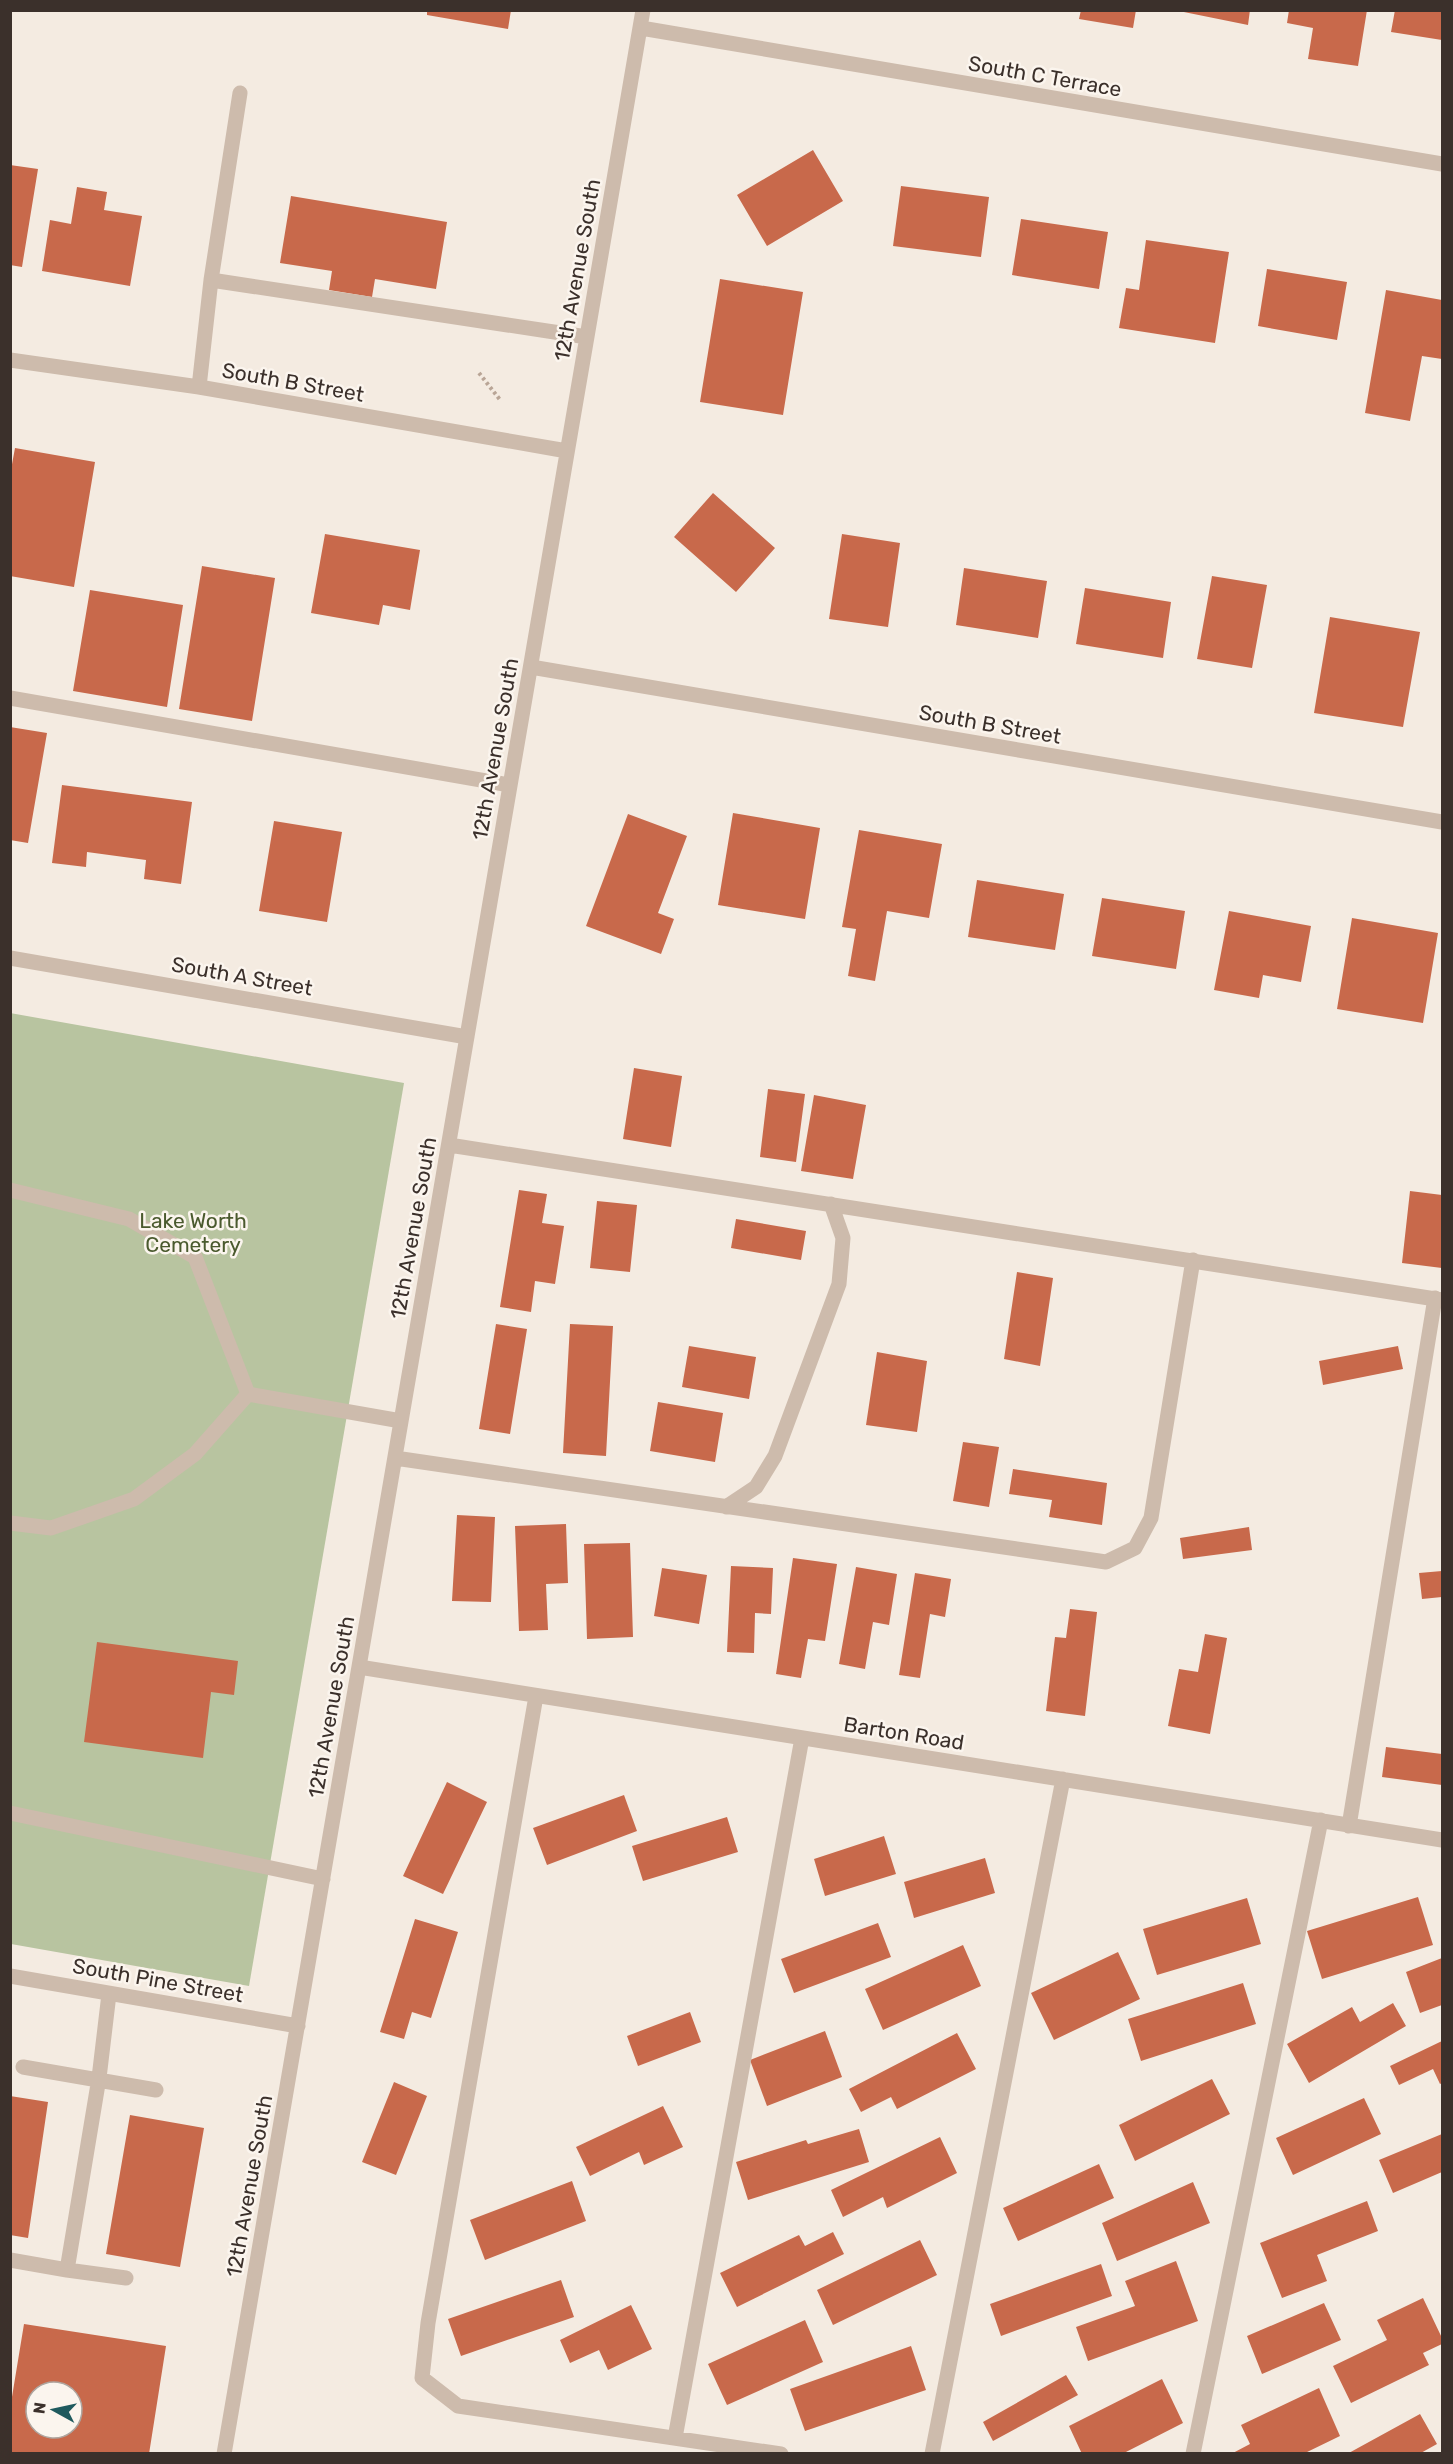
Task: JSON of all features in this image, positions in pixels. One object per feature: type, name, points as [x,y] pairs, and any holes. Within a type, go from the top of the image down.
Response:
[{"type":"street","name":"12th Avenue South","points":[[224,2454],[644,10]]},
{"type":"street","name":"South C Terrace","points":[[640,28],[1443,164]]},
{"type":"street","points":[[199,387],[212,280],[240,93]]},
{"type":"street","points":[[212,280],[587,337]]},
{"type":"street","name":"South B Street","points":[[10,360],[199,387],[567,451]]},
{"type":"street","name":"South B Street","points":[[531,667],[1443,822]]},
{"type":"street","points":[[10,698],[510,786]]},
{"type":"street","name":"South A Street","points":[[10,958],[467,1037]]},
{"type":"street","points":[[449,1144],[1439,1299],[1349,1826]]},
{"type":"street","points":[[10,1190],[129,1219],[195,1257],[248,1394]]},
{"type":"street","points":[[726,1507],[756,1487],[775,1456],[839,1284],[843,1238],[831,1204]]},
{"type":"street","points":[[395,1458],[1106,1562],[1135,1548],[1151,1518],[1193,1260]]},
{"type":"street","points":[[248,1394],[401,1421]]},
{"type":"street","points":[[10,1523],[51,1528],[135,1499],[195,1454],[248,1394]]},
{"type":"street","name":"Barton Road","points":[[359,1667],[1443,1840]]},
{"type":"street","points":[[537,1696],[428,2323],[422,2378],[458,2406],[781,2454]]},
{"type":"street","points":[[675,2438],[802,1738]]},
{"type":"street","points":[[932,2454],[1063,1779]]},
{"type":"street","points":[[10,1813],[323,1879]]},
{"type":"street","points":[[1193,2454],[1321,1820]]},
{"type":"street","name":"South Pine Street","points":[[10,1977],[297,2026]]},
{"type":"street","points":[[67,2270],[99,2078],[109,1994]]},
{"type":"street","points":[[23,2067],[99,2078],[156,2091]]},
{"type":"street","points":[[10,2260],[126,2278]]},
{"type":"path","points":[[479,374],[501,401]]},
{"type":"green space","name":"Lake Worth Cemetery","points":[[10,1013],[404,1083],[249,1986],[11,1944]]},
{"type":"building","points":[[427,10],[511,10],[508,29],[427,15]]},
{"type":"building","points":[[1081,10],[1136,10],[1133,28],[1079,19]]},
{"type":"building","points":[[1174,10],[1250,10],[1248,25]]},
{"type":"building","points":[[1289,10],[1367,10],[1358,66],[1308,59],[1313,28],[1287,23]]},
{"type":"building","points":[[1395,10],[1442,10],[1442,40],[1391,32]]},
{"type":"building","points":[[813,150],[843,201],[767,246],[737,195]]},
{"type":"building","points":[[10,165],[38,169],[22,267],[10,265]]},
{"type":"building","points":[[901,186],[989,197],[981,257],[893,246]]},
{"type":"building","points":[[77,187],[107,192],[104,210],[142,216],[130,286],[42,271],[50,220],[71,224]]},
{"type":"building","points":[[291,196],[447,222],[436,289],[375,279],[372,297],[329,290],[332,271],[280,263]]},
{"type":"building","points":[[1021,219],[1108,232],[1099,289],[1012,275]]},
{"type":"building","points":[[1146,240],[1229,252],[1215,343],[1119,328],[1126,288],[1139,290]]},
{"type":"building","points":[[1267,269],[1347,282],[1337,340],[1258,326]]},
{"type":"building","points":[[720,279],[803,292],[783,415],[700,402]]},
{"type":"building","points":[[1386,290],[1442,300],[1442,359],[1422,356],[1410,421],[1365,413]]},
{"type":"building","points":[[15,448],[95,462],[74,587],[10,576],[10,475]]},
{"type":"building","points":[[713,493],[775,548],[736,592],[674,537]]},
{"type":"building","points":[[325,534],[420,550],[410,610],[383,605],[379,625],[311,613]]},
{"type":"building","points":[[842,534],[900,543],[888,627],[829,619]]},
{"type":"building","points":[[202,566],[275,578],[252,721],[179,709]]},
{"type":"building","points":[[964,568],[1047,581],[1038,638],[956,625]]},
{"type":"building","points":[[1212,576],[1267,585],[1252,668],[1197,659]]},
{"type":"building","points":[[1085,588],[1171,602],[1163,658],[1076,644]]},
{"type":"building","points":[[90,590],[183,605],[167,707],[73,691]]},
{"type":"building","points":[[1330,617],[1420,632],[1403,727],[1314,713]]},
{"type":"building","points":[[10,727],[47,733],[28,843],[10,840]]},
{"type":"building","points":[[62,785],[192,802],[181,884],[144,879],[146,860],[87,852],[86,867],[52,863]]},
{"type":"building","points":[[733,813],[820,828],[805,919],[718,905]]},
{"type":"building","points":[[628,814],[687,836],[658,913],[674,919],[661,954],[586,926]]},
{"type":"building","points":[[274,821],[342,832],[327,922],[259,911]]},
{"type":"building","points":[[859,830],[942,844],[929,918],[887,911],[875,981],[848,976],[856,929],[842,927]]},
{"type":"building","points":[[977,880],[1064,894],[1055,950],[968,937]]},
{"type":"building","points":[[1102,898],[1185,911],[1176,969],[1092,956]]},
{"type":"building","points":[[1229,911],[1311,926],[1301,982],[1263,975],[1259,998],[1214,990]]},
{"type":"building","points":[[1352,918],[1438,933],[1423,1023],[1337,1009]]},
{"type":"building","points":[[634,1068],[682,1076],[671,1147],[623,1139]]},
{"type":"building","points":[[768,1089],[805,1094],[796,1162],[760,1157]]},
{"type":"building","points":[[814,1095],[866,1105],[853,1179],[801,1171]]},
{"type":"building","points":[[519,1190],[547,1194],[542,1223],[564,1226],[555,1284],[535,1281],[531,1312],[500,1307]]},
{"type":"building","points":[[1410,1191],[1442,1195],[1442,1268],[1402,1263]]},
{"type":"building","points":[[597,1201],[637,1205],[630,1272],[590,1268]]},
{"type":"building","points":[[736,1219],[806,1231],[801,1260],[731,1248]]},
{"type":"building","points":[[1017,1272],[1053,1278],[1040,1366],[1004,1359]]},
{"type":"building","points":[[496,1324],[527,1329],[510,1434],[479,1429]]},
{"type":"building","points":[[570,1324],[613,1326],[606,1456],[563,1453]]},
{"type":"building","points":[[689,1346],[756,1357],[749,1399],[682,1387]]},
{"type":"building","points":[[1398,1346],[1403,1369],[1323,1385],[1319,1361]]},
{"type":"building","points":[[877,1352],[927,1361],[917,1432],[866,1425]]},
{"type":"building","points":[[658,1402],[723,1413],[715,1462],[650,1451]]},
{"type":"building","points":[[963,1442],[999,1447],[989,1507],[953,1501]]},
{"type":"building","points":[[1013,1469],[1107,1483],[1102,1525],[1049,1517],[1052,1500],[1009,1494]]},
{"type":"building","points":[[457,1515],[495,1517],[491,1602],[452,1601]]},
{"type":"building","points":[[566,1524],[568,1583],[546,1584],[548,1630],[519,1631],[515,1526]]},
{"type":"building","points":[[1249,1527],[1252,1550],[1183,1559],[1180,1538]]},
{"type":"building","points":[[630,1543],[633,1637],[587,1639],[584,1544]]},
{"type":"building","points":[[793,1558],[837,1564],[825,1641],[808,1639],[801,1678],[776,1674]]},
{"type":"building","points":[[731,1566],[773,1568],[771,1614],[755,1613],[754,1653],[727,1652]]},
{"type":"building","points":[[856,1567],[897,1574],[889,1625],[873,1622],[865,1669],[839,1664]]},
{"type":"building","points":[[662,1568],[707,1575],[699,1624],[654,1616]]},
{"type":"building","points":[[1442,1571],[1442,1597],[1422,1599],[1419,1573]]},
{"type":"building","points":[[915,1573],[951,1579],[945,1617],[930,1614],[920,1678],[899,1675]]},
{"type":"building","points":[[1070,1609],[1097,1612],[1085,1716],[1046,1711],[1055,1637],[1066,1638]]},
{"type":"building","points":[[1205,1634],[1227,1638],[1210,1734],[1168,1726],[1179,1669],[1198,1672]]},
{"type":"building","points":[[97,1642],[238,1661],[234,1695],[211,1692],[203,1758],[84,1742]]},
{"type":"building","points":[[1386,1747],[1442,1754],[1442,1785],[1382,1777]]},
{"type":"building","points":[[447,1782],[487,1802],[443,1894],[403,1876]]},
{"type":"building","points":[[624,1795],[637,1831],[547,1865],[533,1828]]},
{"type":"building","points":[[727,1817],[738,1852],[643,1881],[632,1846]]},
{"type":"building","points":[[884,1836],[896,1874],[825,1896],[814,1859]]},
{"type":"building","points":[[985,1858],[995,1893],[914,1918],[904,1882]]},
{"type":"building","points":[[1418,1897],[1433,1945],[1322,1979],[1307,1931]]},
{"type":"building","points":[[1247,1898],[1261,1944],[1157,1975],[1143,1929]]},
{"type":"building","points":[[415,1919],[458,1932],[431,2018],[412,2012],[404,2039],[380,2032]]},
{"type":"building","points":[[878,1923],[891,1957],[794,1993],[781,1959]]},
{"type":"building","points":[[963,1945],[981,1986],[883,2030],[865,1989]]},
{"type":"building","points":[[1118,1952],[1140,1999],[1054,2040],[1031,1993]]},
{"type":"building","points":[[1442,1958],[1442,2005],[1420,2013],[1406,1972]]},
{"type":"building","points":[[1243,1983],[1256,2024],[1141,2061],[1128,2019]]},
{"type":"building","points":[[1393,2003],[1406,2026],[1309,2083],[1287,2044],[1352,2007],[1360,2022]]},
{"type":"building","points":[[690,2012],[701,2042],[638,2066],[627,2036]]},
{"type":"building","points":[[825,2031],[842,2077],[767,2106],[750,2060]]},
{"type":"building","points":[[957,2033],[976,2069],[897,2109],[891,2097],[861,2112],[849,2089]]},
{"type":"building","points":[[1442,2041],[1442,2083],[1440,2084],[1433,2069],[1399,2085],[1390,2066]]},
{"type":"building","points":[[1212,2079],[1230,2114],[1135,2161],[1119,2125]]},
{"type":"building","points":[[394,2082],[427,2096],[396,2175],[362,2162]]},
{"type":"building","points":[[10,2096],[48,2102],[28,2238],[10,2235]]},
{"type":"building","points":[[1364,2098],[1381,2134],[1293,2175],[1276,2138]]},
{"type":"building","points":[[663,2106],[683,2147],[644,2165],[639,2152],[590,2176],[576,2147]]},
{"type":"building","points":[[130,2115],[204,2128],[180,2267],[106,2254]]},
{"type":"building","points":[[859,2129],[869,2162],[748,2200],[736,2162],[806,2140],[808,2144]]},
{"type":"building","points":[[1442,2134],[1442,2172],[1393,2193],[1379,2160]]},
{"type":"building","points":[[940,2137],[957,2173],[887,2208],[883,2197],[843,2217],[831,2190]]},
{"type":"building","points":[[1099,2164],[1114,2198],[1018,2241],[1003,2208]]},
{"type":"building","points":[[572,2181],[586,2221],[485,2260],[470,2220]]},
{"type":"building","points":[[1193,2182],[1210,2223],[1117,2261],[1102,2223]]},
{"type":"building","points":[[1367,2201],[1378,2231],[1317,2255],[1327,2281],[1282,2298],[1260,2243]]},
{"type":"building","points":[[833,2232],[844,2254],[737,2307],[720,2273],[799,2235],[805,2246]]},
{"type":"building","points":[[920,2240],[937,2275],[833,2325],[817,2290]]},
{"type":"building","points":[[1176,2261],[1198,2321],[1088,2361],[1076,2327],[1135,2306],[1125,2281]]},
{"type":"building","points":[[1101,2264],[1112,2296],[1001,2336],[990,2304]]},
{"type":"building","points":[[561,2280],[574,2317],[461,2356],[448,2319]]},
{"type":"building","points":[[1423,2298],[1442,2338],[1442,2344],[1423,2353],[1429,2365],[1351,2403],[1333,2366],[1387,2340],[1377,2320]]},
{"type":"building","points":[[1324,2303],[1341,2340],[1262,2374],[1247,2336]]},
{"type":"building","points":[[631,2305],[652,2349],[608,2370],[599,2350],[570,2363],[560,2340]]},
{"type":"building","points":[[805,2320],[823,2362],[727,2405],[708,2364]]},
{"type":"building","points":[[24,2324],[166,2346],[149,2454],[10,2454],[10,2409]]},
{"type":"building","points":[[911,2346],[926,2390],[805,2431],[790,2389]]},
{"type":"building","points":[[1066,2375],[1078,2395],[993,2441],[983,2422]]},
{"type":"building","points":[[1162,2379],[1183,2423],[1122,2454],[1082,2454],[1069,2426]]},
{"type":"building","points":[[1319,2388],[1340,2436],[1303,2454],[1231,2454],[1250,2444],[1241,2425]]},
{"type":"building","points":[[1420,2414],[1437,2444],[1419,2454],[1347,2454]]}]
